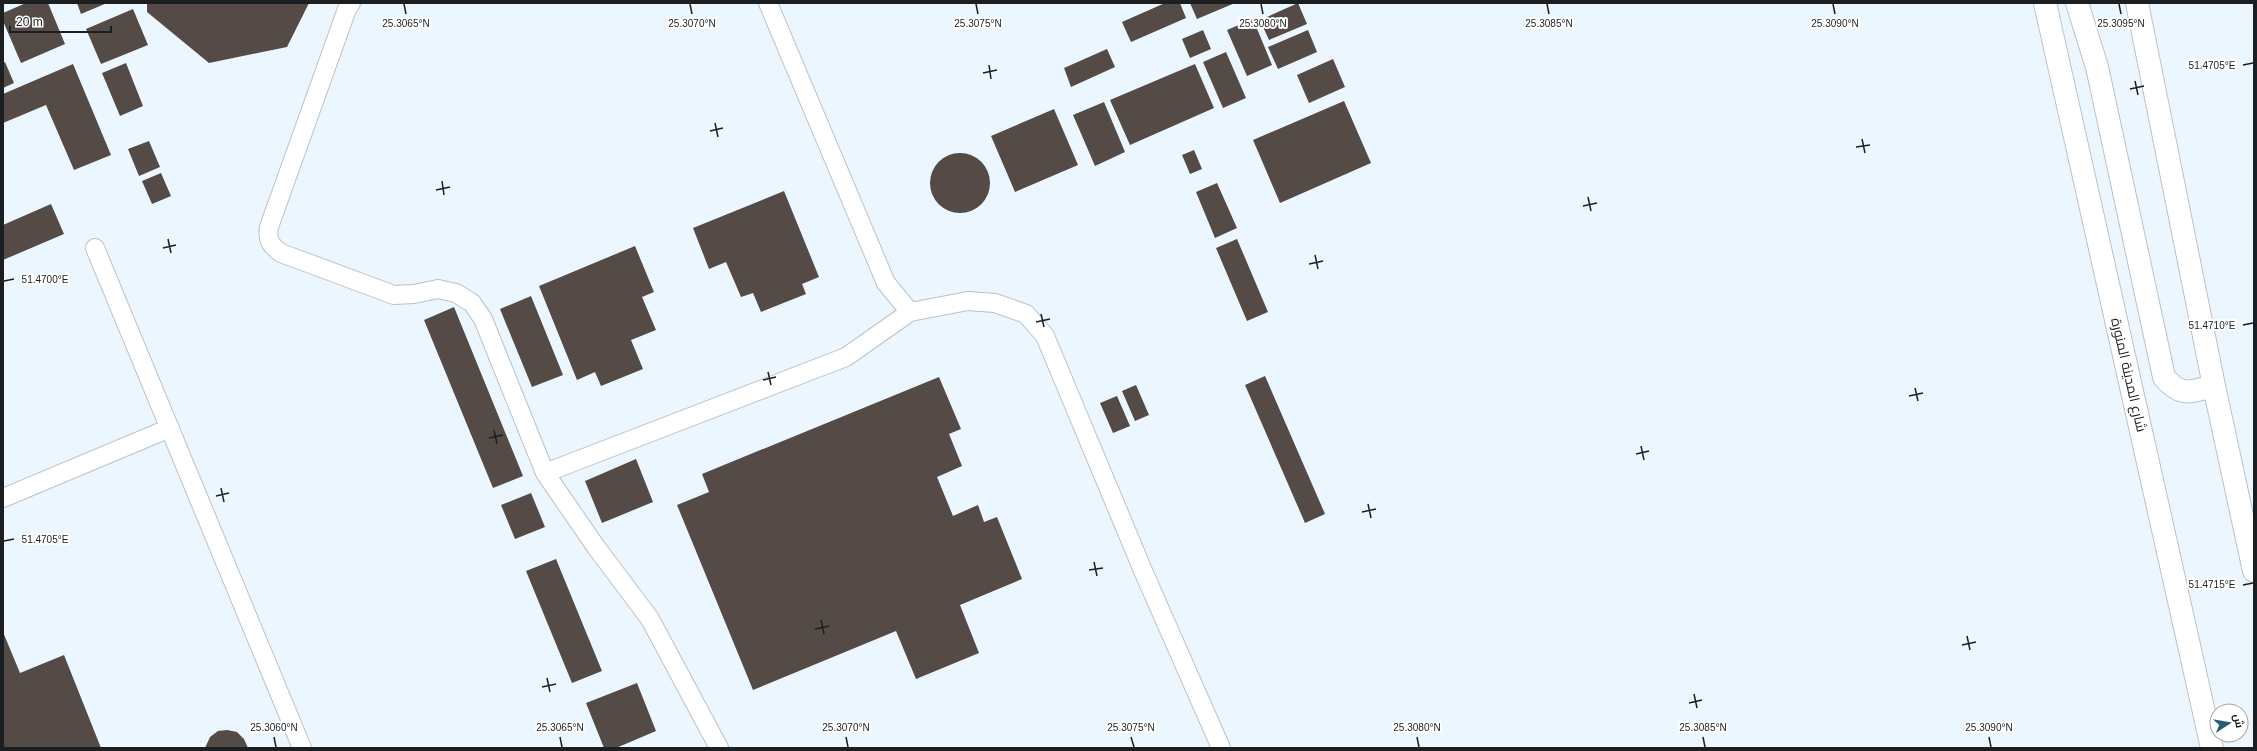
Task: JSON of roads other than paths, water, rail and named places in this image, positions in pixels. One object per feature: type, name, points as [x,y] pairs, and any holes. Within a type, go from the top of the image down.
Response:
[{"type":"street","name":"شارع المدينة المنورة","points":[[2045,3],[2212,748]]},
{"type":"street","points":[[2077,3],[2097,67],[2164,377],[2173,388],[2182,391],[2214,386]]},
{"type":"street","points":[[2137,3],[2214,386],[2254,571]]},
{"type":"lane","points":[[351,3],[347,9],[269,227],[268,237],[272,247],[281,253],[394,295],[414,294],[438,289],[456,293],[472,304],[483,319],[545,473],[596,547],[650,619],[719,748]]},
{"type":"lane","points":[[768,3],[886,282],[910,312]]},
{"type":"lane","points":[[95,248],[302,748]]},
{"type":"lane","points":[[545,473],[846,357],[910,312],[968,300],[995,302],[1026,314],[1045,336],[1144,573],[1221,748]]},
{"type":"lane","points":[[3,498],[170,428]]}]
